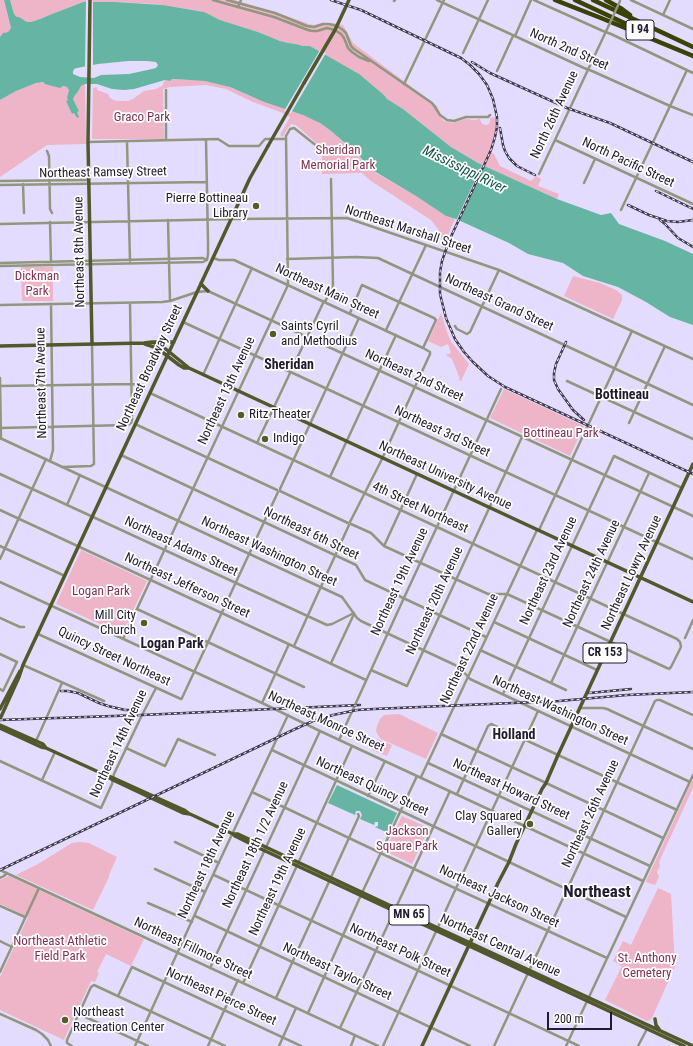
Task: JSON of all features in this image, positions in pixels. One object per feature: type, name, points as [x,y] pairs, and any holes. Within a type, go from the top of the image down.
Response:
[{"type":"highway","points":[[555,0],[693,56]]},
{"type":"highway","name":"I 94","points":[[575,0],[693,56]]},
{"type":"highway","name":"I 94","points":[[593,0],[693,47]]},
{"type":"highway","points":[[606,0],[622,9],[638,21]]},
{"type":"main road","name":"Northeast 8th Avenue","points":[[90,0],[88,182],[92,344]]},
{"type":"main road","name":"Northeast Broadway Street","points":[[0,709],[19,677],[23,665],[121,455],[133,423],[150,393],[250,178],[329,41],[349,0]]},
{"type":"main road","points":[[201,282],[208,291]]},
{"type":"main road","name":"Northeast University Avenue","points":[[152,342],[158,344],[168,354]]},
{"type":"main road","points":[[0,346],[174,342]]},
{"type":"main road","name":"Northeast University Avenue","points":[[144,343],[157,348],[189,368],[238,392],[693,602]]},
{"type":"main road","name":"Northeast Lowry Avenue","points":[[422,1046],[693,464]]},
{"type":"main road","name":"Northeast Broadway Street","points":[[0,719],[11,690]]},
{"type":"main road","name":"Northeast Central Avenue","points":[[0,724],[41,747],[113,778],[178,810],[233,834],[238,834],[265,849],[529,972],[693,1046]]},
{"type":"main road","name":"Northeast Central Avenue","points":[[0,728],[43,744],[46,748]]},
{"type":"main road","name":"Northeast Central Avenue","points":[[588,999],[646,1029],[684,1046]]},
{"type":"main road","points":[[655,1019],[658,1028],[665,1033]]},
{"type":"street","points":[[213,0],[274,17],[308,30],[317,31],[327,28],[336,28]]},
{"type":"street","points":[[227,0],[275,13],[308,26],[314,27],[329,24],[342,34],[348,48],[352,52],[361,58],[373,62],[432,103],[442,117],[447,120],[451,121],[466,117],[488,117],[490,115]]},
{"type":"street","points":[[238,7],[241,0]]},
{"type":"street","name":"North 2nd Street","points":[[437,0],[443,1],[514,36],[693,115]]},
{"type":"street","points":[[463,53],[488,0]]},
{"type":"street","points":[[497,71],[533,0],[693,73]]},
{"type":"street","points":[[631,0],[693,29]]},
{"type":"street","points":[[663,16],[670,0]]},
{"type":"street","points":[[404,84],[443,1]]},
{"type":"street","name":"North 26th Avenue","points":[[539,174],[620,1]]},
{"type":"street","points":[[622,210],[687,70]]},
{"type":"street","points":[[166,90],[166,140]]},
{"type":"street","points":[[88,142],[218,139],[229,146],[259,146],[265,139],[285,139],[290,129],[294,128],[318,147]]},
{"type":"street","name":"Northeast 13th Avenue","points":[[123,639],[288,285],[285,139]]},
{"type":"street","points":[[0,263],[90,263],[169,261],[203,258],[207,260],[208,219],[206,140]]},
{"type":"street","name":"North Pacific Street","points":[[555,140],[693,204]]},
{"type":"street","points":[[127,142],[130,262]]},
{"type":"street","points":[[47,151],[49,156],[50,209],[52,213]]},
{"type":"street","points":[[584,183],[595,158]]},
{"type":"street","points":[[257,443],[333,285],[332,179]]},
{"type":"street","name":"Northeast Ramsey Street","points":[[0,182],[23,183]]},
{"type":"street","name":"Northeast Ramsey Street","points":[[0,185],[49,182],[88,182],[95,184],[207,182]]},
{"type":"street","points":[[23,183],[24,214]]},
{"type":"street","name":"Northeast Marshall Street","points":[[0,224],[208,219],[347,218],[499,270],[693,359]]},
{"type":"street","points":[[168,220],[170,301]]},
{"type":"street","points":[[50,222],[51,263]]},
{"type":"street","points":[[386,330],[426,245]]},
{"type":"street","name":"Northeast Grand Street","points":[[287,259],[376,257],[693,405]]},
{"type":"street","name":"Northeast Main Street","points":[[213,258],[219,260],[234,260],[350,313],[430,352],[415,387]]},
{"type":"street","points":[[0,266],[51,263]]},
{"type":"street","points":[[203,375],[252,268]]},
{"type":"street","points":[[455,326],[457,329],[467,334],[469,333],[499,270]]},
{"type":"street","points":[[350,313],[362,285],[399,302],[436,320],[423,348]]},
{"type":"street","points":[[0,305],[170,301],[197,292],[208,291]]},
{"type":"street","name":"Northeast 2nd Street","points":[[208,291],[693,516]]},
{"type":"street","points":[[130,303],[133,423]]},
{"type":"street","name":"Northeast 7th Avenue","points":[[50,461],[53,450],[51,304]]},
{"type":"street","points":[[194,671],[359,318]]},
{"type":"street","name":"Northeast 3rd Street","points":[[183,322],[693,559]]},
{"type":"street","name":"Northeast 22nd Avenue","points":[[421,777],[520,565],[556,495],[632,331]]},
{"type":"street","points":[[330,477],[396,335]]},
{"type":"street","name":"Northeast 8th Avenue","points":[[62,467],[91,466],[94,464],[92,344]]},
{"type":"street","points":[[629,422],[665,346]]},
{"type":"street","points":[[0,378],[0,438]]},
{"type":"street","points":[[567,381],[693,439]]},
{"type":"street","points":[[0,386],[143,385]]},
{"type":"street","points":[[294,646],[306,616],[362,496],[365,493],[415,387]]},
{"type":"street","name":"Northeast 19th Avenue","points":[[339,740],[501,389]]},
{"type":"street","name":"4th Street Northeast","points":[[150,393],[677,639],[681,646],[673,664],[668,669],[610,643]]},
{"type":"street","points":[[0,428],[128,425],[133,423],[371,533],[384,546],[420,563],[489,594],[507,594],[610,643]]},
{"type":"street","name":"Northeast 20th Avenue","points":[[371,670],[407,686],[522,437]]},
{"type":"street","name":"Northeast Washington Street","points":[[0,438],[320,586],[342,597],[361,621],[455,665],[470,679],[690,782]]},
{"type":"street","name":"Northeast 6th Street","points":[[121,455],[356,565],[365,580],[486,637]]},
{"type":"street","name":"Northeast 23rd Avenue","points":[[503,695],[614,456],[650,473]]},
{"type":"street","points":[[0,560],[46,459]]},
{"type":"street","points":[[650,473],[682,488]]},
{"type":"street","name":"Northeast 24th Avenue","points":[[551,683],[650,473]]},
{"type":"street","name":"Northeast Adams Street","points":[[0,474],[327,625],[354,613]]},
{"type":"street","points":[[384,546],[417,474]]},
{"type":"street","points":[[67,505],[80,475]]},
{"type":"street","name":"Northeast Jefferson Street","points":[[0,510],[366,680]]},
{"type":"street","points":[[0,546],[65,576]]},
{"type":"street","name":"Northeast Monroe Street","points":[[0,582],[643,881]]},
{"type":"street","points":[[137,609],[304,687]]},
{"type":"street","points":[[331,663],[354,613]]},
{"type":"street","points":[[0,618],[20,627],[24,627]]},
{"type":"street","points":[[685,638],[693,620]]},
{"type":"street","points":[[494,622],[597,670]]},
{"type":"street","name":"Quincy Street Northeast","points":[[38,634],[181,699],[194,671]]},
{"type":"street","points":[[262,703],[289,644]]},
{"type":"street","points":[[480,650],[566,690]]},
{"type":"street","points":[[0,654],[17,662],[2,690]]},
{"type":"street","points":[[23,665],[104,701]]},
{"type":"street","points":[[36,741],[62,683]]},
{"type":"street","name":"Northeast 14th Avenue","points":[[42,780],[100,808],[126,748],[156,688]]},
{"type":"street","name":"Northeast 26th Avenue","points":[[494,1046],[655,701],[660,700],[693,715]]},
{"type":"street","points":[[580,708],[605,708],[693,749]]},
{"type":"street","points":[[383,1046],[538,711]]},
{"type":"street","name":"Northeast 18th Avenue","points":[[135,1046],[288,715]]},
{"type":"street","points":[[456,794],[476,751],[490,724],[492,724],[677,810]]},
{"type":"street","name":"Northeast 18th 1/2 Avenue","points":[[210,968],[320,731]]},
{"type":"street","points":[[441,734],[663,838]]},
{"type":"street","points":[[126,748],[165,766],[178,739],[215,755]]},
{"type":"street","name":"Northeast 19th Avenue","points":[[243,983],[352,746]]},
{"type":"street","name":"Northeast Quincy Street","points":[[272,750],[626,917]]},
{"type":"street","points":[[0,761],[42,780],[55,752]]},
{"type":"street","points":[[368,796],[385,761]]},
{"type":"street","name":"Northeast Howard Street","points":[[428,762],[650,866]]},
{"type":"street","points":[[566,1046],[693,775]]},
{"type":"street","points":[[308,1013],[417,776]]},
{"type":"street","points":[[340,1028],[450,791]]},
{"type":"street","name":"Northeast Jackson Street","points":[[252,792],[607,958]]},
{"type":"street","points":[[276,998],[359,816],[358,814]]},
{"type":"street","points":[[175,842],[219,863]]},
{"type":"street","points":[[155,869],[205,892]]},
{"type":"street","name":"Northeast Fillmore Street","points":[[0,870],[179,952],[210,968],[378,1046]]},
{"type":"street","points":[[0,878],[7,873]]},
{"type":"street","name":"Northeast Polk Street","points":[[214,874],[579,1046]]},
{"type":"street","points":[[0,972],[39,888]]},
{"type":"street","points":[[148,903],[192,922]]},
{"type":"street","points":[[0,906],[25,917]]},
{"type":"street","name":"Northeast Taylor Street","points":[[195,916],[470,1046]]},
{"type":"street","points":[[0,941],[12,946]]},
{"type":"street","name":"Northeast Pierce Street","points":[[118,996],[132,967],[301,1046]]},
{"type":"street","points":[[208,1046],[238,980]]},
{"type":"street","points":[[72,1046],[67,1043],[67,1040],[91,987],[94,985],[225,1046]]},
{"type":"street","points":[[279,1046],[296,1008]]},
{"type":"street","points":[[0,1014],[36,1030],[42,1034],[51,1045]]},
{"type":"street","points":[[79,1014],[148,1046]]},
{"type":"street","points":[[638,1046],[646,1029]]},
{"type":"street","points":[[351,1046],[355,1035]]},
{"type":"green space","points":[[0,0],[4,0],[11,28],[0,37]]},
{"type":"green space","points":[[10,0],[235,0],[309,24],[334,23],[343,25],[353,43],[437,106],[439,111],[437,112],[444,121],[453,123],[466,119],[480,119],[482,124],[486,125],[489,124],[490,118],[497,117],[496,134],[490,152],[494,154],[500,166],[531,181],[536,176],[541,179],[538,186],[559,194],[557,199],[478,163],[451,147],[403,109],[387,99],[359,75],[310,46],[280,41],[258,32],[220,20],[200,11],[156,4],[83,2],[40,19],[27,22],[14,14]]},
{"type":"green space","points":[[172,79],[201,80],[225,85],[264,102],[317,121],[331,131],[376,173],[416,196],[446,216],[455,219],[444,248],[441,247],[441,236],[438,229],[431,220],[371,181],[362,173],[322,174],[322,148],[296,125],[291,124],[283,137],[280,135],[290,117],[226,89],[206,85],[170,87],[163,89],[164,139],[92,139],[93,88],[97,87],[97,90],[108,94],[110,98],[116,101],[128,101],[144,91],[156,89],[162,86],[165,80],[170,81]]},
{"type":"green space","points":[[40,82],[67,87],[69,90],[68,100],[66,101],[72,114],[74,113],[77,118],[76,112],[79,111],[73,99],[81,86],[85,84],[86,144],[47,145],[0,177],[0,100],[16,91]]},
{"type":"green space","name":"Dickman Park","points":[[21,267],[53,267],[53,301],[22,301]]},
{"type":"green space","points":[[573,276],[600,283],[616,290],[622,295],[622,300],[613,319],[564,296]]},
{"type":"green space","points":[[441,313],[452,343],[469,364],[461,381],[458,379],[460,379],[452,359],[446,355],[451,353],[448,344],[441,347],[428,341]]},
{"type":"green space","name":"Bottineau Park","points":[[504,389],[584,426],[570,456],[490,418]]},
{"type":"green space","name":"Logan Park","points":[[81,550],[147,581],[122,634],[56,604]]},
{"type":"green space","points":[[399,714],[438,733],[426,759],[381,739],[378,735],[376,731],[377,726],[380,719],[384,715]]},
{"type":"green space","points":[[377,739],[392,745],[387,756],[372,750]]},
{"type":"green space","points":[[693,779],[693,788],[659,862],[660,866],[657,872],[659,877],[655,885],[646,882],[646,881]]},
{"type":"green space","name":"Jackson Square Park","points":[[402,816],[429,828],[412,864],[385,851]]},
{"type":"green space","name":"Northeast Athletic Field Park","points":[[72,843],[89,843],[117,857],[93,910],[16,875],[38,864]]},
{"type":"green space","name":"Northeast Athletic Field Park","points":[[9,876],[144,939],[131,966],[106,954],[97,972],[99,973],[95,982],[91,981],[64,1040],[0,1010],[0,977],[28,917],[0,904],[0,880]]},
{"type":"green space","name":"St. Anthony Cemetery","points":[[658,888],[671,894],[675,966],[652,1018],[647,1021],[605,1000],[622,966],[613,961],[623,941],[631,945]]},
{"type":"water","name":"Mississippi River","points":[[4,0],[10,0],[14,14],[27,22],[40,19],[83,2],[115,2],[163,5],[204,12],[220,20],[258,32],[280,41],[310,46],[359,74],[387,99],[403,109],[451,147],[478,163],[557,199],[601,215],[611,213],[619,224],[665,241],[693,254],[693,325],[670,317],[618,287],[583,276],[563,263],[528,254],[509,243],[446,216],[374,171],[354,151],[320,123],[303,115],[264,102],[230,87],[205,81],[175,79],[124,90],[112,89],[97,84],[85,84],[81,86],[73,99],[79,111],[77,112],[79,117],[77,118],[74,113],[72,114],[66,101],[68,100],[69,90],[67,87],[63,86],[60,88],[45,84],[43,82],[36,83],[16,91],[0,100],[0,37],[11,28]],"holes":[[[147,61],[156,62],[158,65],[156,68],[129,74],[101,75],[94,78],[80,77],[73,74],[74,69],[98,64]]]},
{"type":"water","points":[[337,785],[397,813],[388,833],[375,827],[378,826],[378,822],[375,822],[374,825],[360,819],[362,815],[360,811],[356,811],[355,815],[328,803]]},
{"type":"pier","points":[[86,0],[93,1],[93,67],[85,68]]},
{"type":"pier","points":[[320,50],[326,53],[291,113],[284,111]]},
{"type":"pier","points":[[483,163],[485,164],[458,222],[456,221]]},
{"type":"railway","points":[[331,0],[361,10],[461,58],[479,74],[487,85],[493,99],[497,117],[495,137],[491,150],[449,241],[440,272],[440,294],[446,318],[455,339],[464,352],[488,376],[505,387],[693,474]]},
{"type":"railway","points":[[472,62],[490,73],[567,108],[610,123],[693,162]]},
{"type":"railway","points":[[500,128],[503,145],[509,158],[517,166],[535,175]]},
{"type":"railway","points":[[656,191],[693,209]]},
{"type":"railway","points":[[628,205],[649,215],[667,221],[678,222],[693,220]]},
{"type":"railway","points":[[660,220],[678,238],[693,247]]},
{"type":"railway","points":[[566,342],[556,364],[554,380],[558,389],[573,410],[584,420]]},
{"type":"railway","points":[[589,693],[631,689]]},
{"type":"railway","points":[[61,691],[78,693],[108,706],[125,710],[134,710]]},
{"type":"railway","points":[[0,870],[293,730],[313,721],[333,715],[357,710],[559,701],[627,695],[693,692]]},
{"type":"railway","points":[[0,720],[360,705]]},
{"type":"place","name":"Pierre Bottineau Library","points":[[256,206]]},
{"type":"place","name":"Saints Cyril and Methodius","points":[[273,334]]},
{"type":"place","name":"Ritz Theater","points":[[241,415]]},
{"type":"place","name":"Indigo","points":[[265,439]]},
{"type":"place","name":"Mill City Church","points":[[144,623]]},
{"type":"place","name":"Clay Squared Gallery","points":[[530,824]]},
{"type":"place","name":"Northeast Recreation Center","points":[[65,1020]]},
{"type":"district","name":"Sheridan","points":[[289,365]]},
{"type":"district","name":"Bottineau","points":[[622,395]]},
{"type":"district","name":"Logan Park","points":[[172,644]]},
{"type":"district","name":"Holland","points":[[514,735]]},
{"type":"district","name":"Northeast","points":[[597,893]]},
{"type":"park label","name":"Graco Park","points":[[142,118]]},
{"type":"park label","name":"Sheridan Memorial Park","points":[[338,158]]}]
